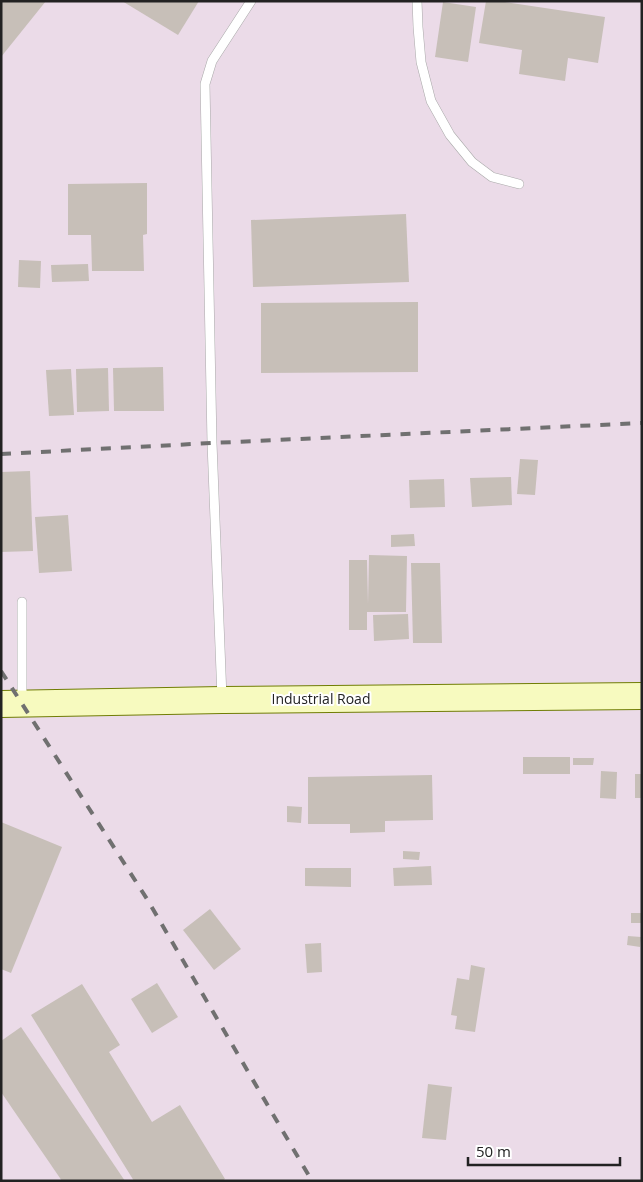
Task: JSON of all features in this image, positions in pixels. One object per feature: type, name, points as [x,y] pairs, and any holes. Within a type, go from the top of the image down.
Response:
[{"type":"street","name":"Industrial Road","points":[[11,704],[642,696]]},
{"type":"lane","points":[[222,700],[212,443],[205,84],[212,61],[251,1]]},
{"type":"lane","points":[[417,1],[421,62],[431,101],[450,135],[472,162],[492,177],[519,184]]},
{"type":"lane","points":[[11,704],[22,602]]},
{"type":"shaded area","points":[[1,1],[642,1],[642,1181],[1,1181]]},
{"type":"building","points":[[1,1],[46,1],[1,57]]},
{"type":"building","points":[[122,1],[199,1],[178,35]]},
{"type":"building","points":[[486,1],[498,1],[605,17],[598,63],[568,58],[565,81],[519,74],[522,50],[479,43]]},
{"type":"building","points":[[443,2],[476,7],[468,62],[435,57]]},
{"type":"building","points":[[147,183],[147,234],[143,235],[144,271],[92,271],[91,235],[68,235],[68,184]]},
{"type":"building","points":[[406,214],[409,282],[253,287],[251,220]]},
{"type":"building","points":[[19,260],[41,261],[40,288],[18,287]]},
{"type":"building","points":[[88,264],[89,281],[52,282],[51,265]]},
{"type":"building","points":[[418,302],[418,372],[261,373],[261,303]]},
{"type":"building","points":[[163,367],[164,411],[114,411],[113,368]]},
{"type":"building","points":[[108,368],[109,411],[77,412],[76,369]]},
{"type":"building","points":[[71,369],[74,415],[49,416],[46,370]]},
{"type":"building","points":[[520,459],[538,460],[535,495],[517,494]]},
{"type":"building","points":[[30,471],[33,551],[1,552],[1,472]]},
{"type":"building","points":[[511,477],[512,505],[472,507],[470,478]]},
{"type":"building","points":[[444,479],[445,507],[410,508],[409,480]]},
{"type":"building","points":[[68,515],[72,571],[39,573],[35,517]]},
{"type":"building","points":[[414,534],[415,546],[391,547],[391,535]]},
{"type":"building","points":[[369,555],[407,556],[406,612],[367,612],[367,630],[349,630],[349,560],[367,560],[368,604]]},
{"type":"building","points":[[411,563],[440,563],[442,643],[413,643]]},
{"type":"building","points":[[408,614],[409,639],[374,641],[373,615]]},
{"type":"building","points":[[523,757],[570,757],[570,774],[523,774]]},
{"type":"building","points":[[573,758],[594,758],[593,765],[573,765]]},
{"type":"building","points":[[601,771],[617,772],[616,799],[600,798]]},
{"type":"building","points":[[635,774],[642,774],[642,798],[635,798]]},
{"type":"building","points":[[432,775],[433,820],[385,821],[385,832],[350,833],[350,824],[308,824],[308,777]]},
{"type":"building","points":[[287,806],[302,807],[301,823],[287,822]]},
{"type":"building","points":[[1,822],[62,847],[11,973],[1,969]]},
{"type":"building","points":[[403,851],[420,852],[419,860],[403,859]]},
{"type":"building","points":[[431,866],[432,885],[394,886],[393,868]]},
{"type":"building","points":[[305,868],[351,868],[351,887],[305,886]]},
{"type":"building","points":[[210,909],[241,949],[214,970],[183,930]]},
{"type":"building","points":[[631,913],[642,913],[642,923],[631,923]]},
{"type":"building","points":[[628,936],[641,937],[640,947],[627,945]]},
{"type":"building","points":[[321,943],[322,972],[307,973],[305,944]]},
{"type":"building","points":[[471,965],[485,968],[475,1032],[455,1029],[457,1016],[451,1015],[457,978],[469,980]]},
{"type":"building","points":[[157,983],[178,1017],[152,1033],[131,999]]},
{"type":"building","points":[[82,984],[120,1045],[109,1052],[152,1122],[180,1105],[225,1179],[222,1181],[134,1181],[31,1015]]},
{"type":"building","points":[[21,1027],[125,1181],[62,1181],[1,1092],[1,1041]]},
{"type":"building","points":[[428,1084],[452,1087],[446,1140],[422,1138]]},
{"type":"railway","points":[[1,454],[642,423]]},
{"type":"railway","points":[[1,671],[147,899],[312,1181]]}]
